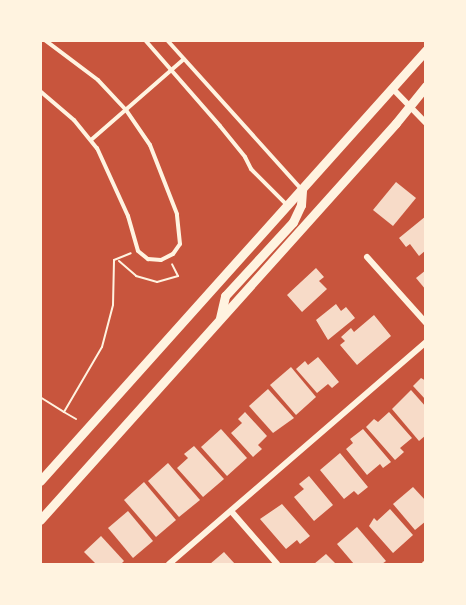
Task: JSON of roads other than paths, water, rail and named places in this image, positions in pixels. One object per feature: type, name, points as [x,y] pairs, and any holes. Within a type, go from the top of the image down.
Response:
[{"type":"street","points":[[40,481],[426,50]]},
{"type":"street","points":[[40,520],[411,107],[426,86]]},
{"type":"street","points":[[393,89],[426,123]]},
{"type":"street","points":[[220,318],[225,296],[293,222],[301,205],[302,189]]},
{"type":"street","points":[[367,257],[426,323]]},
{"type":"street","points":[[169,564],[426,342]]},
{"type":"street","points":[[231,511],[277,564]]},
{"type":"lane","points":[[40,92],[74,120],[91,140],[110,173],[128,216],[137,249],[148,259],[161,260],[168,257],[180,244],[177,214],[150,145],[126,110],[98,80],[45,40]]},
{"type":"lane","points":[[145,40],[220,126],[245,157],[251,169],[287,205]]},
{"type":"lane","points":[[167,40],[302,189]]},
{"type":"lane","points":[[91,140],[184,59]]}]
